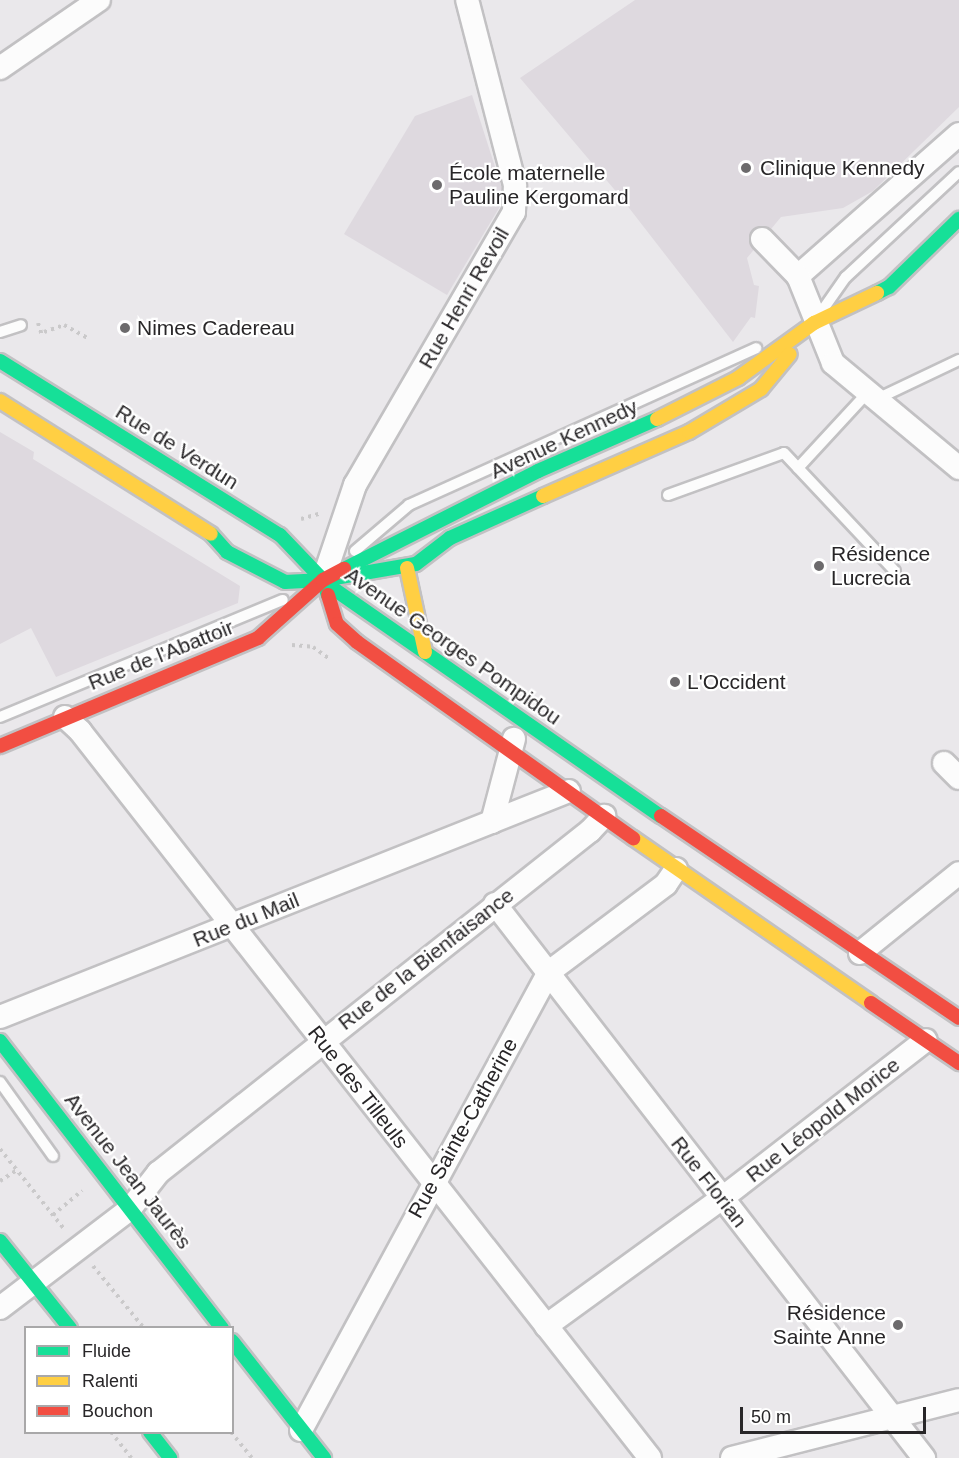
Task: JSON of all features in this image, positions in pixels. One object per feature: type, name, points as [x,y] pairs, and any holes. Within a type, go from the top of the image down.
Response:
[{"type":"main road","name":"Avenue Kennedy","points":[[323,580],[538,471],[683,408],[738,378],[814,323],[889,287],[959,219]]},
{"type":"main road","name":"Avenue Kennedy","points":[[407,568],[450,538],[689,432],[761,389],[814,323]]},
{"type":"main road","name":"Rue de Verdun","points":[[0,361],[280,535],[323,580]]},
{"type":"main road","points":[[0,401],[218,538],[227,552],[285,582],[323,580],[407,568],[425,652]]},
{"type":"main road","points":[[218,538],[238,540]]},
{"type":"main road","points":[[286,562],[323,580]]},
{"type":"main road","name":"Avenue Georges Pompidou","points":[[323,580],[519,719],[860,953],[959,1018]]},
{"type":"main road","name":"Avenue Georges Pompidou","points":[[323,580],[337,624],[676,869],[959,1063]]},
{"type":"main road","name":"Rue de l'Abattoir","points":[[0,746],[258,638],[323,580]]},
{"type":"main road","name":"Avenue Jean Jaurès","points":[[0,1041],[220,1326]]},
{"type":"main road","points":[[0,1241],[68,1326]]},
{"type":"main road","points":[[234,1344],[324,1458]]},
{"type":"main road","points":[[152,1434],[170,1458]]},
{"type":"street","points":[[0,68],[99,0]]},
{"type":"street","name":"Rue Henri Revoil","points":[[323,580],[355,485],[514,212],[515,185],[467,0]]},
{"type":"street","points":[[798,276],[959,134]]},
{"type":"street","points":[[762,239],[798,276],[814,323],[833,363],[874,394],[959,468]]},
{"type":"street","name":"Rue des Tilleuls","points":[[65,717],[80,731],[650,1458]]},
{"type":"street","points":[[492,822],[519,719]]},
{"type":"street","name":"Rue du Mail","points":[[0,1017],[569,792]]},
{"type":"street","name":"Rue de la Bienfaisance","points":[[0,1308],[130,1209],[158,1173],[590,831],[604,816]]},
{"type":"street","name":"Rue Sainte-Catherine","points":[[301,1430],[432,1182],[549,972],[666,884],[676,869]]},
{"type":"street","points":[[860,953],[959,873]]},
{"type":"street","name":"Rue Florian","points":[[495,904],[721,1199],[894,1416],[924,1458]]},
{"type":"street","name":"Rue Léopold Morice","points":[[546,1326],[721,1199],[926,1040]]},
{"type":"street","points":[[732,1458],[959,1400]]},
{"type":"lane","points":[[0,717],[251,615],[323,580],[394,514],[409,505],[814,323],[846,276],[959,172]]},
{"type":"lane","points":[[0,332],[21,325]]},
{"type":"lane","points":[[798,468],[874,394],[959,360]]},
{"type":"lane","points":[[668,495],[784,453],[895,571]]},
{"type":"lane","points":[[9,1053],[0,1080],[53,1156]]},
{"type":"path","points":[[44,333],[64,325],[89,339]]},
{"type":"path","points":[[291,526],[300,519],[317,517],[323,507]]},
{"type":"path","points":[[285,648],[294,644],[313,647],[336,663]]},
{"type":"path","points":[[0,1181],[17,1170]]},
{"type":"path","points":[[53,1215],[84,1189]]},
{"type":"path","points":[[113,1434],[131,1458]]},
{"type":"path","points":[[233,1434],[252,1458]]},
{"type":"shaded area","name":"Clinique Kennedy","points":[[635,0],[959,0],[959,107],[873,191],[843,208],[781,217],[747,258],[754,285],[759,286],[755,318],[751,317],[733,342],[619,195],[520,78]]},
{"type":"shaded area","name":"École maternelle Pauline Kergomard","points":[[472,95],[505,198],[447,295],[344,234],[415,116]]},
{"type":"shaded area","points":[[0,432],[34,452],[33,459],[240,586],[238,603],[56,677],[31,628],[0,644]]},
{"type":"traffic: fast","points":[[877,293],[889,287],[959,219]]},
{"type":"traffic: fast","points":[[0,361],[280,535],[323,580],[328,595]]},
{"type":"traffic: fast","points":[[344,569],[538,471],[657,419]]},
{"type":"traffic: fast","points":[[211,534],[227,552],[285,582],[323,580],[416,564],[450,538],[543,496]]},
{"type":"traffic: fast","points":[[318,578],[661,816]]},
{"type":"traffic: fast","points":[[0,1041],[220,1326]]},
{"type":"traffic: fast","points":[[0,1241],[68,1326]]},
{"type":"traffic: fast","points":[[234,1344],[324,1458]]},
{"type":"traffic: fast","points":[[152,1434],[170,1458]]},
{"type":"traffic: slow","points":[[657,419],[738,378],[814,323],[877,293]]},
{"type":"traffic: slow","points":[[543,496],[689,432],[761,389],[790,354]]},
{"type":"traffic: slow","points":[[0,401],[211,534]]},
{"type":"traffic: slow","points":[[407,568],[425,652]]},
{"type":"traffic: slow","points":[[633,838],[871,1003]]},
{"type":"traffic: jam","points":[[0,746],[258,638],[323,580],[344,569]]},
{"type":"traffic: jam","points":[[328,595],[337,624],[357,642],[633,838]]},
{"type":"traffic: jam","points":[[661,816],[959,1018]]},
{"type":"traffic: jam","points":[[871,1003],[959,1063]]},
{"type":"place","name":"Clinique Kennedy","points":[[746,168]]},
{"type":"place","name":"École maternelle Pauline Kergomard","points":[[437,185]]},
{"type":"place","name":"Nimes Cadereau","points":[[125,328]]},
{"type":"place","name":"Résidence Lucrecia","points":[[819,566]]},
{"type":"place","name":"L'Occident","points":[[675,682]]},
{"type":"place","name":"Résidence Sainte Anne","points":[[898,1325]]}]
